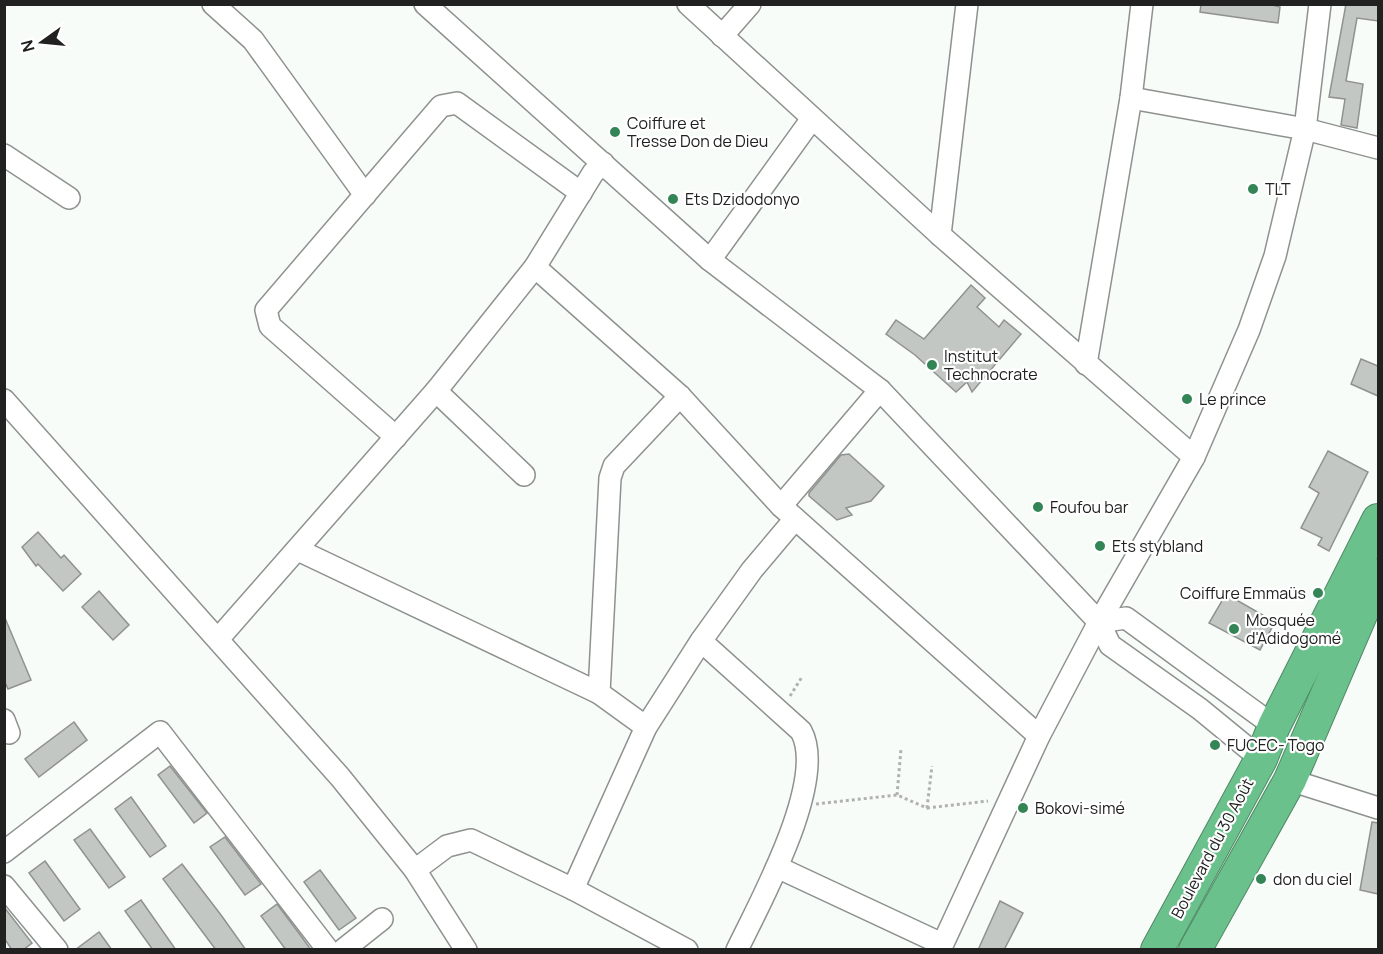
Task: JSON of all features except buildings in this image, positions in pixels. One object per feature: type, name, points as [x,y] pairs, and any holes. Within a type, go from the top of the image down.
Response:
[{"type":"highway","name":"Boulevard du 30 Août","points":[[1157,950],[1260,759],[1274,726],[1378,520]]},
{"type":"highway","name":"Boulevard du 30 Août","points":[[1195,950],[1290,780],[1378,575]]},
{"type":"highway","points":[[1274,726],[1305,747]]},
{"type":"highway","points":[[1260,759],[1290,780]]},
{"type":"street","points":[[213,4],[253,39],[365,195]]},
{"type":"street","points":[[425,4],[710,260],[880,390],[1099,622],[1110,645],[1200,709],[1260,759]]},
{"type":"street","points":[[688,4],[811,120],[1194,457]]},
{"type":"street","points":[[722,36],[750,4]]},
{"type":"street","points":[[940,235],[967,4]]},
{"type":"street","points":[[1086,364],[1131,98],[1142,4]]},
{"type":"street","points":[[777,867],[941,947],[1039,736],[1099,622],[1194,457],[1264,293],[1305,129],[1320,4]]},
{"type":"street","points":[[1131,98],[1305,129],[1378,148]]},
{"type":"street","points":[[396,437],[270,326],[266,310],[441,106],[457,103],[581,194]]},
{"type":"street","points":[[710,260],[811,120]]},
{"type":"street","points":[[4,155],[69,198]]},
{"type":"street","points":[[219,638],[436,391],[535,267],[593,173],[603,163]]},
{"type":"street","points":[[535,267],[680,396],[788,513],[1039,736]]},
{"type":"street","points":[[573,889],[646,727],[788,513],[880,390]]},
{"type":"street","points":[[436,391],[524,475]]},
{"type":"street","points":[[599,693],[612,471],[680,396]]},
{"type":"street","points":[[7,406],[219,638],[340,777],[416,870],[466,950]]},
{"type":"street","points":[[298,549],[599,693],[646,727]]},
{"type":"street","points":[[1099,622],[1126,618],[1274,726]]},
{"type":"street","points":[[701,641],[778,708],[801,731],[807,742],[808,755],[799,806],[777,867],[737,950]]},
{"type":"street","points":[[4,852],[160,732],[328,950]]},
{"type":"street","points":[[1290,780],[1378,808]]},
{"type":"street","points":[[416,870],[447,846],[459,841],[471,840],[573,889],[687,950]]},
{"type":"street","points":[[4,886],[57,950]]},
{"type":"street","points":[[343,950],[382,919]]},
{"type":"path","points":[[778,708],[792,695],[802,677]]},
{"type":"path","points":[[897,795],[901,749]]},
{"type":"path","points":[[927,808],[932,766]]},
{"type":"path","points":[[799,806],[897,795],[927,808],[981,803],[1011,795]]},
{"type":"place","name":"Coiffure et Tresse Don de Dieu","points":[[615,132]]},
{"type":"place","name":"TLT","points":[[1253,189]]},
{"type":"place","name":"Ets Dzidodonyo","points":[[673,199]]},
{"type":"place","name":"Institut Technocrate","points":[[932,365]]},
{"type":"place","name":"Le prince","points":[[1187,399]]},
{"type":"place","name":"Foufou bar","points":[[1038,507]]},
{"type":"place","name":"Ets stybland","points":[[1100,546]]},
{"type":"place","name":"Coiffure Emmaüs","points":[[1318,593]]},
{"type":"place","name":"Mosquée d'Adidogomé","points":[[1234,629]]},
{"type":"place","name":"FUCEC- Togo","points":[[1215,745]]},
{"type":"place","name":"Bokovi-simé","points":[[1023,808]]},
{"type":"place","name":"don du ciel","points":[[1261,879]]}]
